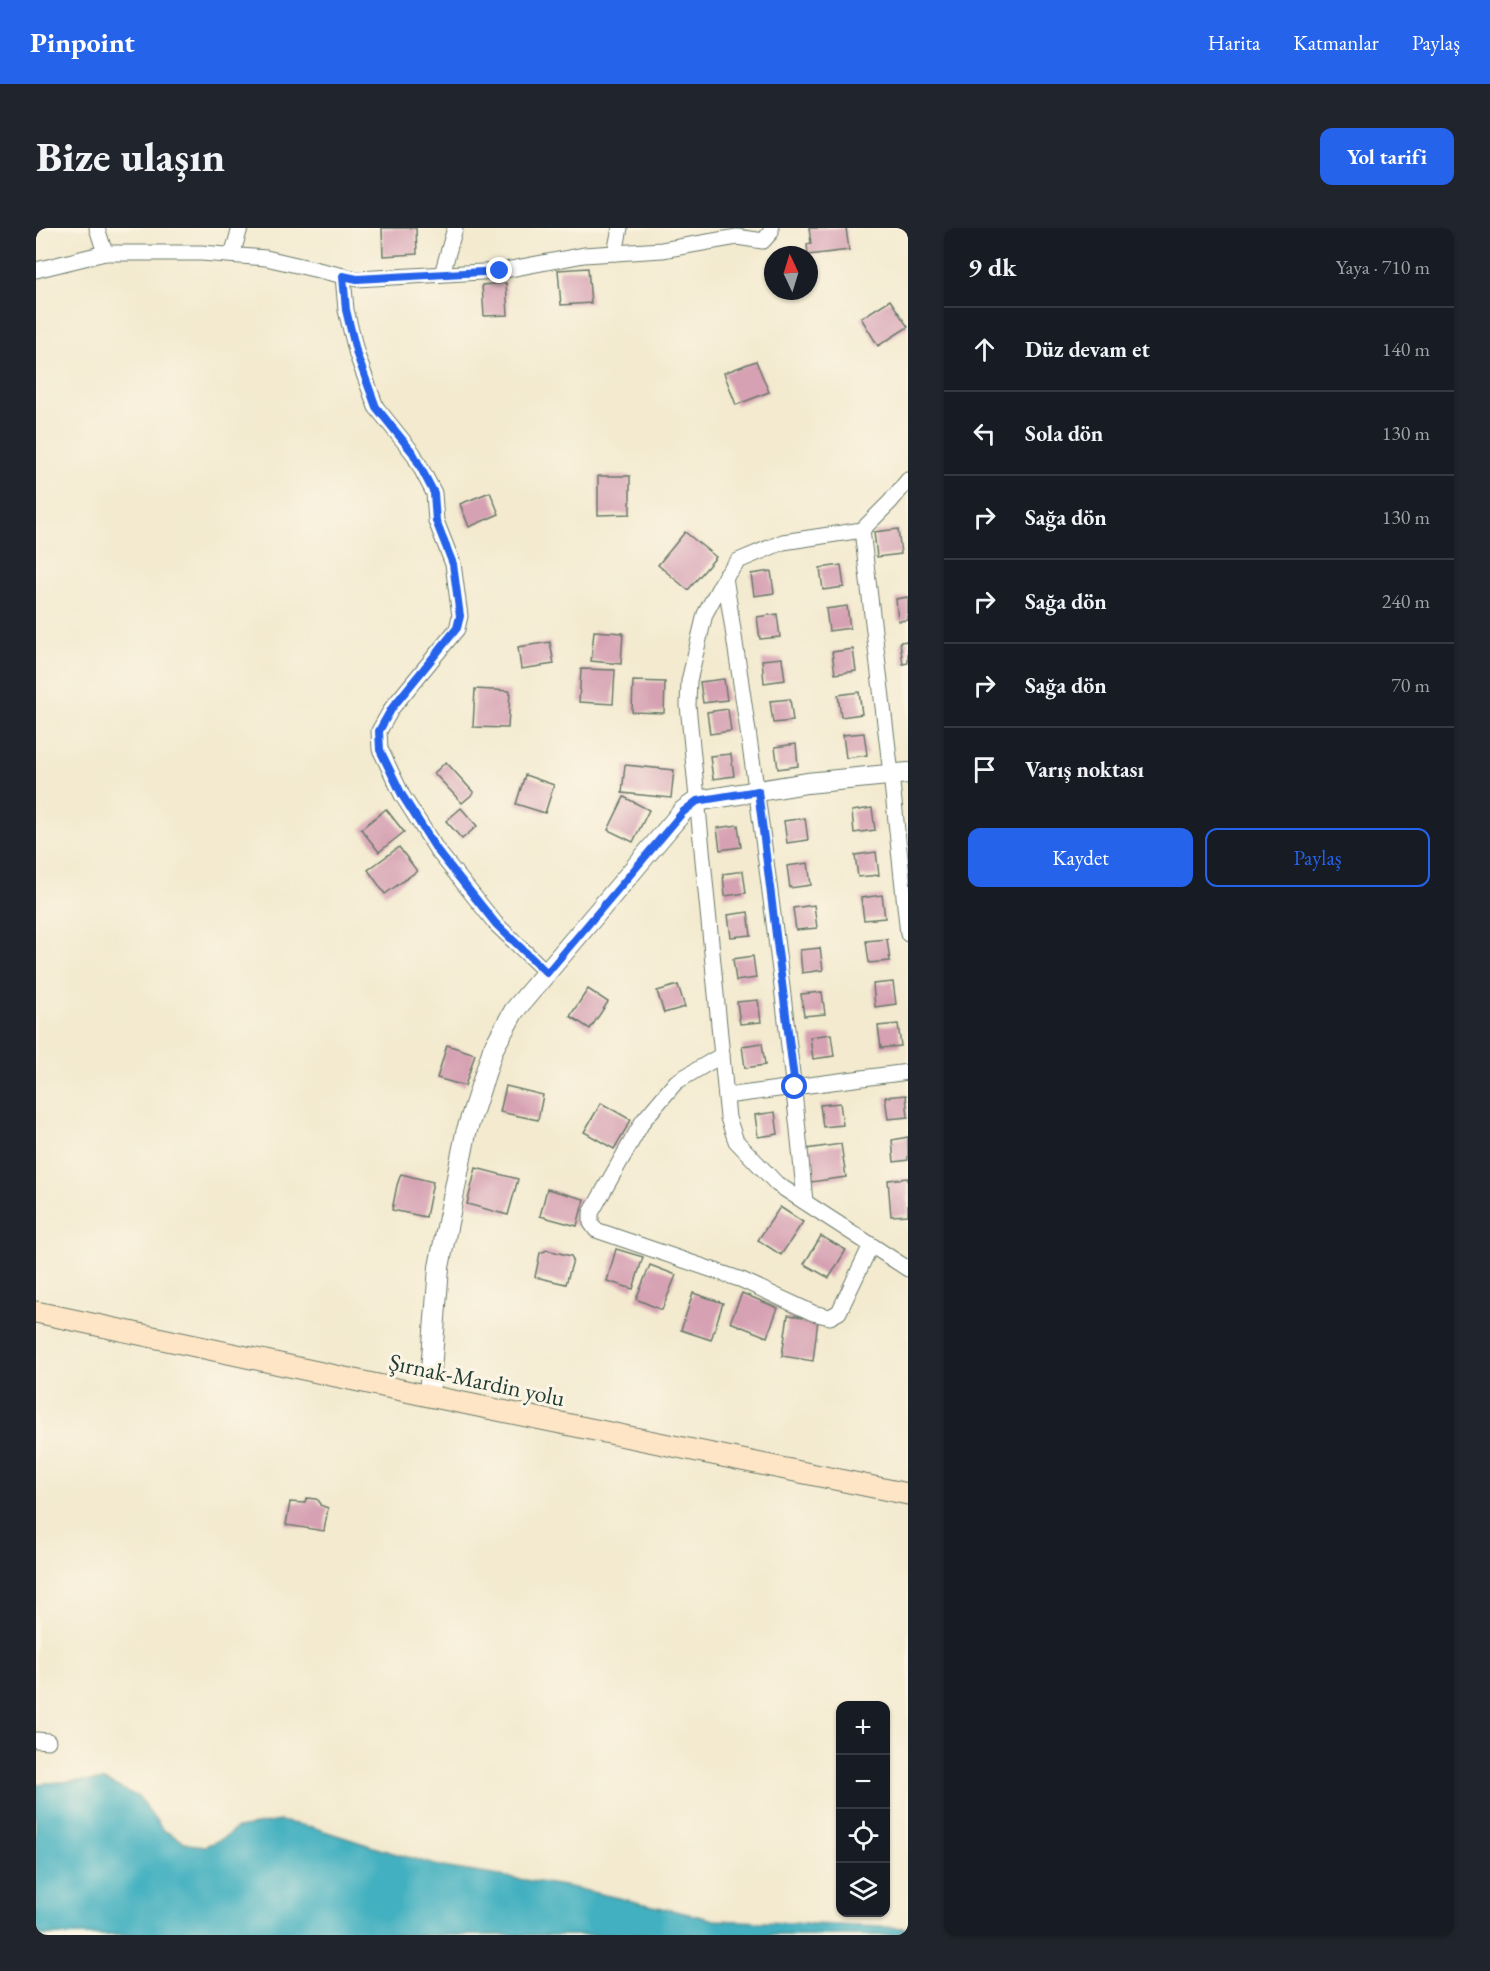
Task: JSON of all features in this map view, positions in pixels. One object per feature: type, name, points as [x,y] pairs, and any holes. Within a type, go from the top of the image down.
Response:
[{"type":"main road","name":"Şırnak-Mardin yolu","points":[[36,1312],[429,1396],[908,1494]]},
{"type":"street","points":[[97,228],[105,253]]},
{"type":"street","points":[[232,255],[240,228]]},
{"type":"street","points":[[442,274],[454,228]]},
{"type":"street","points":[[615,253],[620,228]]},
{"type":"street","points":[[36,270],[105,253],[201,253],[266,258],[357,279],[500,271],[584,255],[662,250],[737,237],[763,241],[771,232],[771,228]]},
{"type":"street","points":[[343,276],[346,310],[360,365],[376,407],[413,453],[434,493],[436,521],[453,564],[459,599],[460,616],[457,628],[392,708],[379,731],[380,750],[402,795],[437,850],[496,924],[547,973]]},
{"type":"street","points":[[908,480],[891,502],[862,530],[783,542],[738,561],[725,577],[705,614],[689,681],[688,705],[728,1118],[736,1142],[777,1184],[908,1269]]},
{"type":"street","points":[[862,530],[900,774],[908,934]]},
{"type":"street","points":[[725,577],[758,791],[795,1087],[805,1202]]},
{"type":"street","points":[[429,1396],[439,1267],[466,1133],[493,1049],[514,1011],[683,812],[697,801],[807,783],[900,774]]},
{"type":"street","points":[[722,1055],[676,1082],[643,1121],[591,1213],[591,1223],[596,1230],[742,1280],[813,1313],[830,1317],[838,1312],[871,1245]]},
{"type":"street","points":[[726,1096],[908,1072]]},
{"type":"water","points":[[105,1781],[139,1797],[163,1830],[188,1844],[205,1846],[220,1840],[237,1828],[280,1821],[312,1827],[442,1867],[570,1887],[715,1920],[908,1928],[908,1935],[36,1935],[36,1784]]},
{"type":"building","points":[[382,228],[416,228],[417,254],[383,256]]},
{"type":"building","points":[[809,228],[846,228],[849,250],[818,254],[818,246],[807,246],[811,243]]},
{"type":"building","points":[[588,268],[591,303],[561,305],[558,270]]},
{"type":"building","points":[[506,283],[508,315],[484,316],[482,285]]},
{"type":"building","points":[[890,300],[908,327],[878,346],[861,318]]},
{"type":"building","points":[[756,361],[769,392],[736,405],[724,373]]},
{"type":"building","points":[[598,476],[630,476],[630,514],[598,515]]},
{"type":"building","points":[[490,492],[499,514],[469,527],[460,504]]},
{"type":"building","points":[[898,529],[901,554],[877,557],[874,532]]},
{"type":"building","points":[[685,532],[716,557],[688,590],[658,565]]},
{"type":"building","points":[[841,565],[844,587],[823,590],[820,568]]},
{"type":"building","points":[[771,571],[774,593],[754,596],[751,574]]},
{"type":"building","points":[[908,597],[908,620],[898,621],[896,599]]},
{"type":"building","points":[[847,606],[850,628],[829,631],[826,609]]},
{"type":"building","points":[[777,614],[780,637],[760,639],[757,617]]},
{"type":"building","points":[[594,631],[623,633],[621,664],[591,661]]},
{"type":"building","points":[[908,641],[908,663],[903,664],[900,642]]},
{"type":"building","points":[[550,642],[554,664],[521,669],[518,647]]},
{"type":"building","points":[[853,649],[856,671],[835,674],[832,652]]},
{"type":"building","points":[[782,658],[785,680],[764,683],[762,660]]},
{"type":"building","points":[[581,669],[615,670],[613,704],[579,702]]},
{"type":"building","points":[[724,679],[727,700],[703,703],[700,682]]},
{"type":"building","points":[[633,681],[665,682],[664,713],[632,712]]},
{"type":"building","points":[[475,689],[510,691],[508,728],[473,727]]},
{"type":"building","points":[[859,692],[862,714],[841,717],[838,695]]},
{"type":"building","points":[[790,699],[793,721],[773,723],[770,701]]},
{"type":"building","points":[[728,709],[731,731],[710,734],[707,712]]},
{"type":"building","points":[[864,733],[867,755],[846,758],[843,735]]},
{"type":"building","points":[[796,744],[798,766],[778,769],[775,747]]},
{"type":"building","points":[[731,754],[734,776],[713,779],[710,756]]},
{"type":"building","points":[[446,762],[474,793],[462,803],[434,773]]},
{"type":"building","points":[[625,765],[674,770],[671,798],[622,793]]},
{"type":"building","points":[[525,775],[554,785],[545,813],[516,804]]},
{"type":"building","points":[[624,797],[649,810],[633,842],[608,830]]},
{"type":"building","points":[[461,808],[477,826],[462,839],[446,821]]},
{"type":"building","points":[[872,808],[875,830],[854,833],[852,811]]},
{"type":"building","points":[[386,809],[404,832],[379,852],[361,829]]},
{"type":"building","points":[[805,818],[808,840],[787,843],[784,821]]},
{"type":"building","points":[[738,825],[741,847],[720,850],[717,828]]},
{"type":"building","points":[[399,847],[417,871],[385,894],[368,870]]},
{"type":"building","points":[[876,852],[879,875],[858,877],[855,855]]},
{"type":"building","points":[[808,863],[811,885],[790,888],[787,866]]},
{"type":"building","points":[[743,871],[746,893],[725,896],[723,874]]},
{"type":"building","points":[[882,895],[885,918],[864,920],[861,898]]},
{"type":"building","points":[[814,905],[817,928],[796,930],[793,908]]},
{"type":"building","points":[[748,912],[751,935],[731,937],[728,915]]},
{"type":"building","points":[[887,939],[890,961],[869,963],[866,941]]},
{"type":"building","points":[[820,948],[823,970],[802,973],[800,950]]},
{"type":"building","points":[[753,956],[756,978],[736,981],[733,959]]},
{"type":"building","points":[[893,982],[896,1004],[875,1007],[873,984]]},
{"type":"building","points":[[678,985],[685,1007],[664,1013],[657,991]]},
{"type":"building","points":[[588,989],[608,1002],[590,1029],[570,1016]]},
{"type":"building","points":[[822,992],[825,1014],[804,1016],[801,994]]},
{"type":"building","points":[[758,1000],[761,1022],[740,1024],[737,1002]]},
{"type":"building","points":[[898,1024],[901,1046],[881,1048],[878,1026]]},
{"type":"building","points":[[831,1034],[834,1056],[813,1059],[810,1037]]},
{"type":"building","points":[[762,1043],[765,1065],[745,1068],[742,1046]]},
{"type":"building","points":[[447,1045],[475,1054],[465,1086],[437,1078]]},
{"type":"building","points":[[506,1086],[543,1095],[538,1120],[500,1112]]},
{"type":"building","points":[[906,1095],[908,1117],[888,1119],[885,1097]]},
{"type":"building","points":[[601,1103],[631,1120],[614,1149],[584,1132]]},
{"type":"building","points":[[840,1103],[843,1125],[823,1127],[820,1105]]},
{"type":"building","points":[[775,1112],[778,1134],[758,1137],[755,1115]]},
{"type":"building","points":[[908,1137],[908,1160],[894,1162],[892,1140]]},
{"type":"building","points":[[841,1144],[846,1177],[811,1182],[806,1149]]},
{"type":"building","points":[[476,1168],[518,1179],[508,1215],[467,1204]]},
{"type":"building","points":[[401,1174],[433,1182],[426,1217],[392,1210]]},
{"type":"building","points":[[908,1178],[908,1215],[891,1216],[888,1180]]},
{"type":"building","points":[[547,1189],[584,1199],[577,1226],[540,1216]]},
{"type":"building","points":[[780,1207],[803,1222],[781,1255],[758,1240]]},
{"type":"building","points":[[821,1236],[846,1250],[829,1278],[804,1264]]},
{"type":"building","points":[[616,1249],[643,1257],[633,1289],[607,1281]]},
{"type":"building","points":[[547,1250],[571,1256],[573,1260],[566,1284],[535,1277],[540,1253]]},
{"type":"building","points":[[650,1265],[676,1275],[662,1310],[636,1299]]},
{"type":"building","points":[[693,1293],[723,1303],[711,1340],[681,1330]]},
{"type":"building","points":[[742,1293],[778,1308],[767,1337],[730,1322]]},
{"type":"building","points":[[788,1315],[818,1319],[813,1361],[782,1356]]},
{"type":"building","points":[[307,1498],[316,1499],[320,1505],[328,1508],[324,1531],[286,1525],[290,1502],[304,1503]]},
{"type":"route","points":[[500,271],[357,279],[343,276],[346,310],[357,355],[376,407],[413,453],[434,493],[436,521],[453,564],[459,599],[460,616],[457,628],[392,708],[379,731],[380,750],[402,795],[437,850],[496,924],[547,973],[683,812],[697,801],[758,791],[795,1087]]}]
